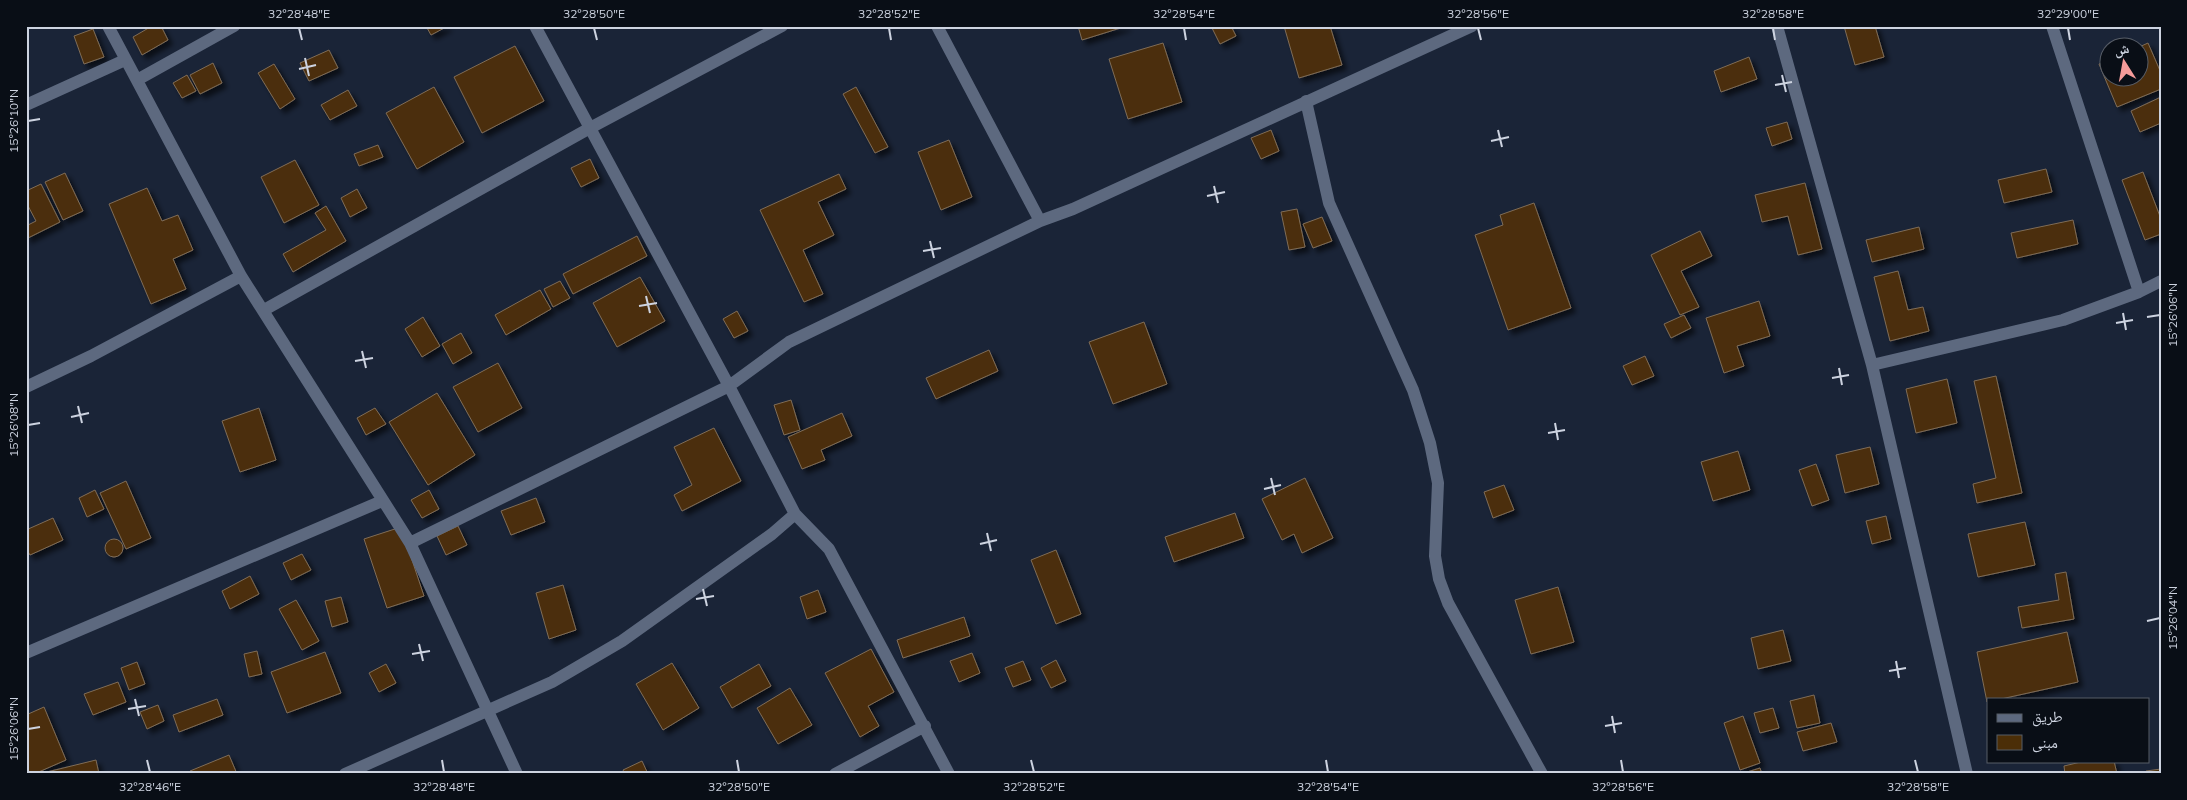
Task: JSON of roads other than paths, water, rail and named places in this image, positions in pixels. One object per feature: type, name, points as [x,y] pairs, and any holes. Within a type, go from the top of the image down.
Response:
[{"type":"street","points":[[108,26],[241,276],[410,543],[517,774]]},
{"type":"street","points":[[137,80],[234,26]]},
{"type":"street","points":[[535,26],[729,386],[795,514],[829,548],[949,774]]},
{"type":"street","points":[[264,310],[590,128],[782,26]]},
{"type":"street","points":[[937,26],[1040,222]]},
{"type":"street","points":[[410,543],[729,386],[789,342],[1040,222],[1073,209],[1472,26]]},
{"type":"street","points":[[1778,26],[1872,365],[1967,774]]},
{"type":"street","points":[[2052,26],[2139,292]]},
{"type":"street","points":[[26,105],[126,60]]},
{"type":"street","points":[[1306,101],[1329,203],[1413,390],[1430,443],[1438,483],[1435,556],[1439,579],[1448,603],[1542,774]]},
{"type":"street","points":[[26,387],[91,356],[241,276]]},
{"type":"street","points":[[1872,365],[2063,320],[2139,292],[2161,281]]},
{"type":"street","points":[[26,653],[382,501]]},
{"type":"street","points":[[345,774],[552,682],[622,641],[772,534],[795,514]]},
{"type":"street","points":[[835,774],[925,726]]}]
